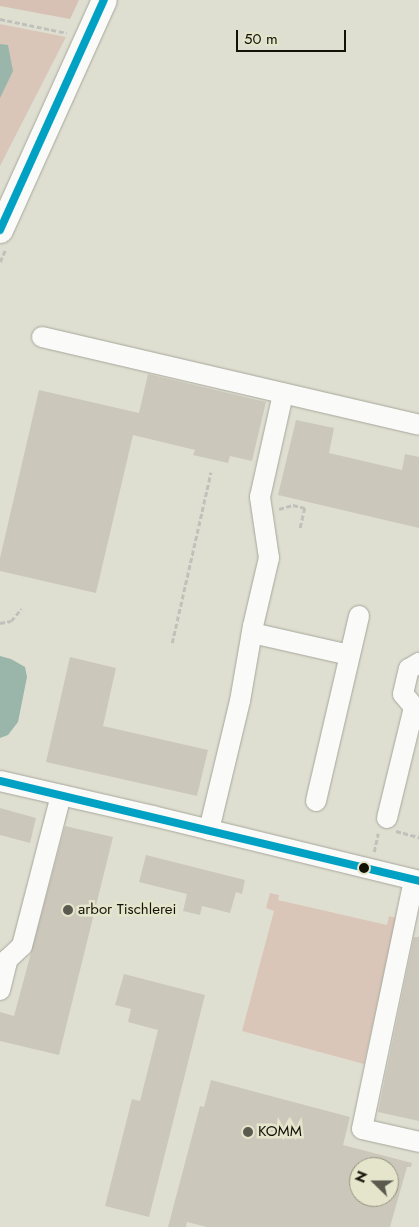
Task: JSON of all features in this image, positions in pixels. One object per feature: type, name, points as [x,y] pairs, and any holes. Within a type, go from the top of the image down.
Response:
[{"type":"main road","points":[[0,230],[104,0]]},
{"type":"street","points":[[42,338],[419,425]]},
{"type":"street","points":[[209,830],[240,701],[252,633],[269,558],[260,497],[283,394]]},
{"type":"street","points":[[316,802],[359,616]]},
{"type":"street","points":[[252,633],[350,655]]},
{"type":"street","points":[[387,818],[414,707],[403,694],[409,669],[419,663]]},
{"type":"street","points":[[0,781],[416,880],[404,919],[362,1129],[419,1142]]},
{"type":"street","points":[[0,990],[8,959],[22,946],[61,795]]},
{"type":"path","points":[[0,19],[87,37]]},
{"type":"path","points":[[172,643],[211,472]]},
{"type":"path","points":[[287,506],[305,508],[300,529]]},
{"type":"path","points":[[0,623],[12,620],[21,609]]},
{"type":"path","points":[[387,818],[396,831],[419,837]]},
{"type":"path","points":[[375,850],[378,836]]},
{"type":"shaded area","points":[[0,0],[79,0],[70,19],[0,6]]},
{"type":"shaded area","points":[[0,24],[66,37],[0,166]]},
{"type":"shaded area","points":[[0,44],[8,45],[13,71],[0,98]]},
{"type":"shaded area","points":[[0,656],[11,659],[25,667],[27,677],[18,722],[8,735],[0,738]]},
{"type":"shaded area","points":[[270,893],[279,895],[278,900],[387,925],[389,916],[396,918],[364,1064],[242,1031],[274,911],[266,908]]},
{"type":"building","points":[[148,374],[266,402],[252,461],[230,456],[228,463],[193,455],[195,450],[133,435],[96,593],[0,571],[0,558],[39,390],[139,413]]},
{"type":"building","points":[[296,420],[334,428],[329,453],[402,470],[405,454],[419,457],[419,528],[278,495]]},
{"type":"building","points":[[70,657],[116,668],[103,726],[208,750],[197,796],[46,762]]},
{"type":"building","points":[[0,808],[36,818],[30,843],[0,835]]},
{"type":"building","name":"arbor Tischlerei","points":[[65,826],[113,837],[59,1055],[0,1041],[0,1012],[14,1016]]},
{"type":"building","points":[[146,855],[245,880],[242,894],[236,892],[230,913],[202,906],[200,915],[183,911],[187,894],[139,882]]},
{"type":"building","points":[[414,937],[419,937],[419,1121],[378,1112]]},
{"type":"building","points":[[124,974],[205,995],[149,1217],[105,1206],[132,1099],[140,1101],[158,1030],[128,1022],[131,1009],[115,1005]]},
{"type":"building","points":[[211,1080],[350,1117],[343,1145],[389,1157],[349,1157],[349,1207],[396,1207],[390,1227],[207,1227],[187,1222],[186,1227],[168,1227],[200,1106],[204,1107]]},
{"type":"building","points":[[399,1160],[412,1163],[411,1167],[407,1167],[399,1195]]},
{"type":"transit line","points":[[0,230],[104,0]]},
{"type":"transit line","points":[[0,781],[419,881]]},
{"type":"place","name":"arbor Tischlerei","points":[[68,910]]},
{"type":"place","name":"KOMM","points":[[248,1132]]}]
